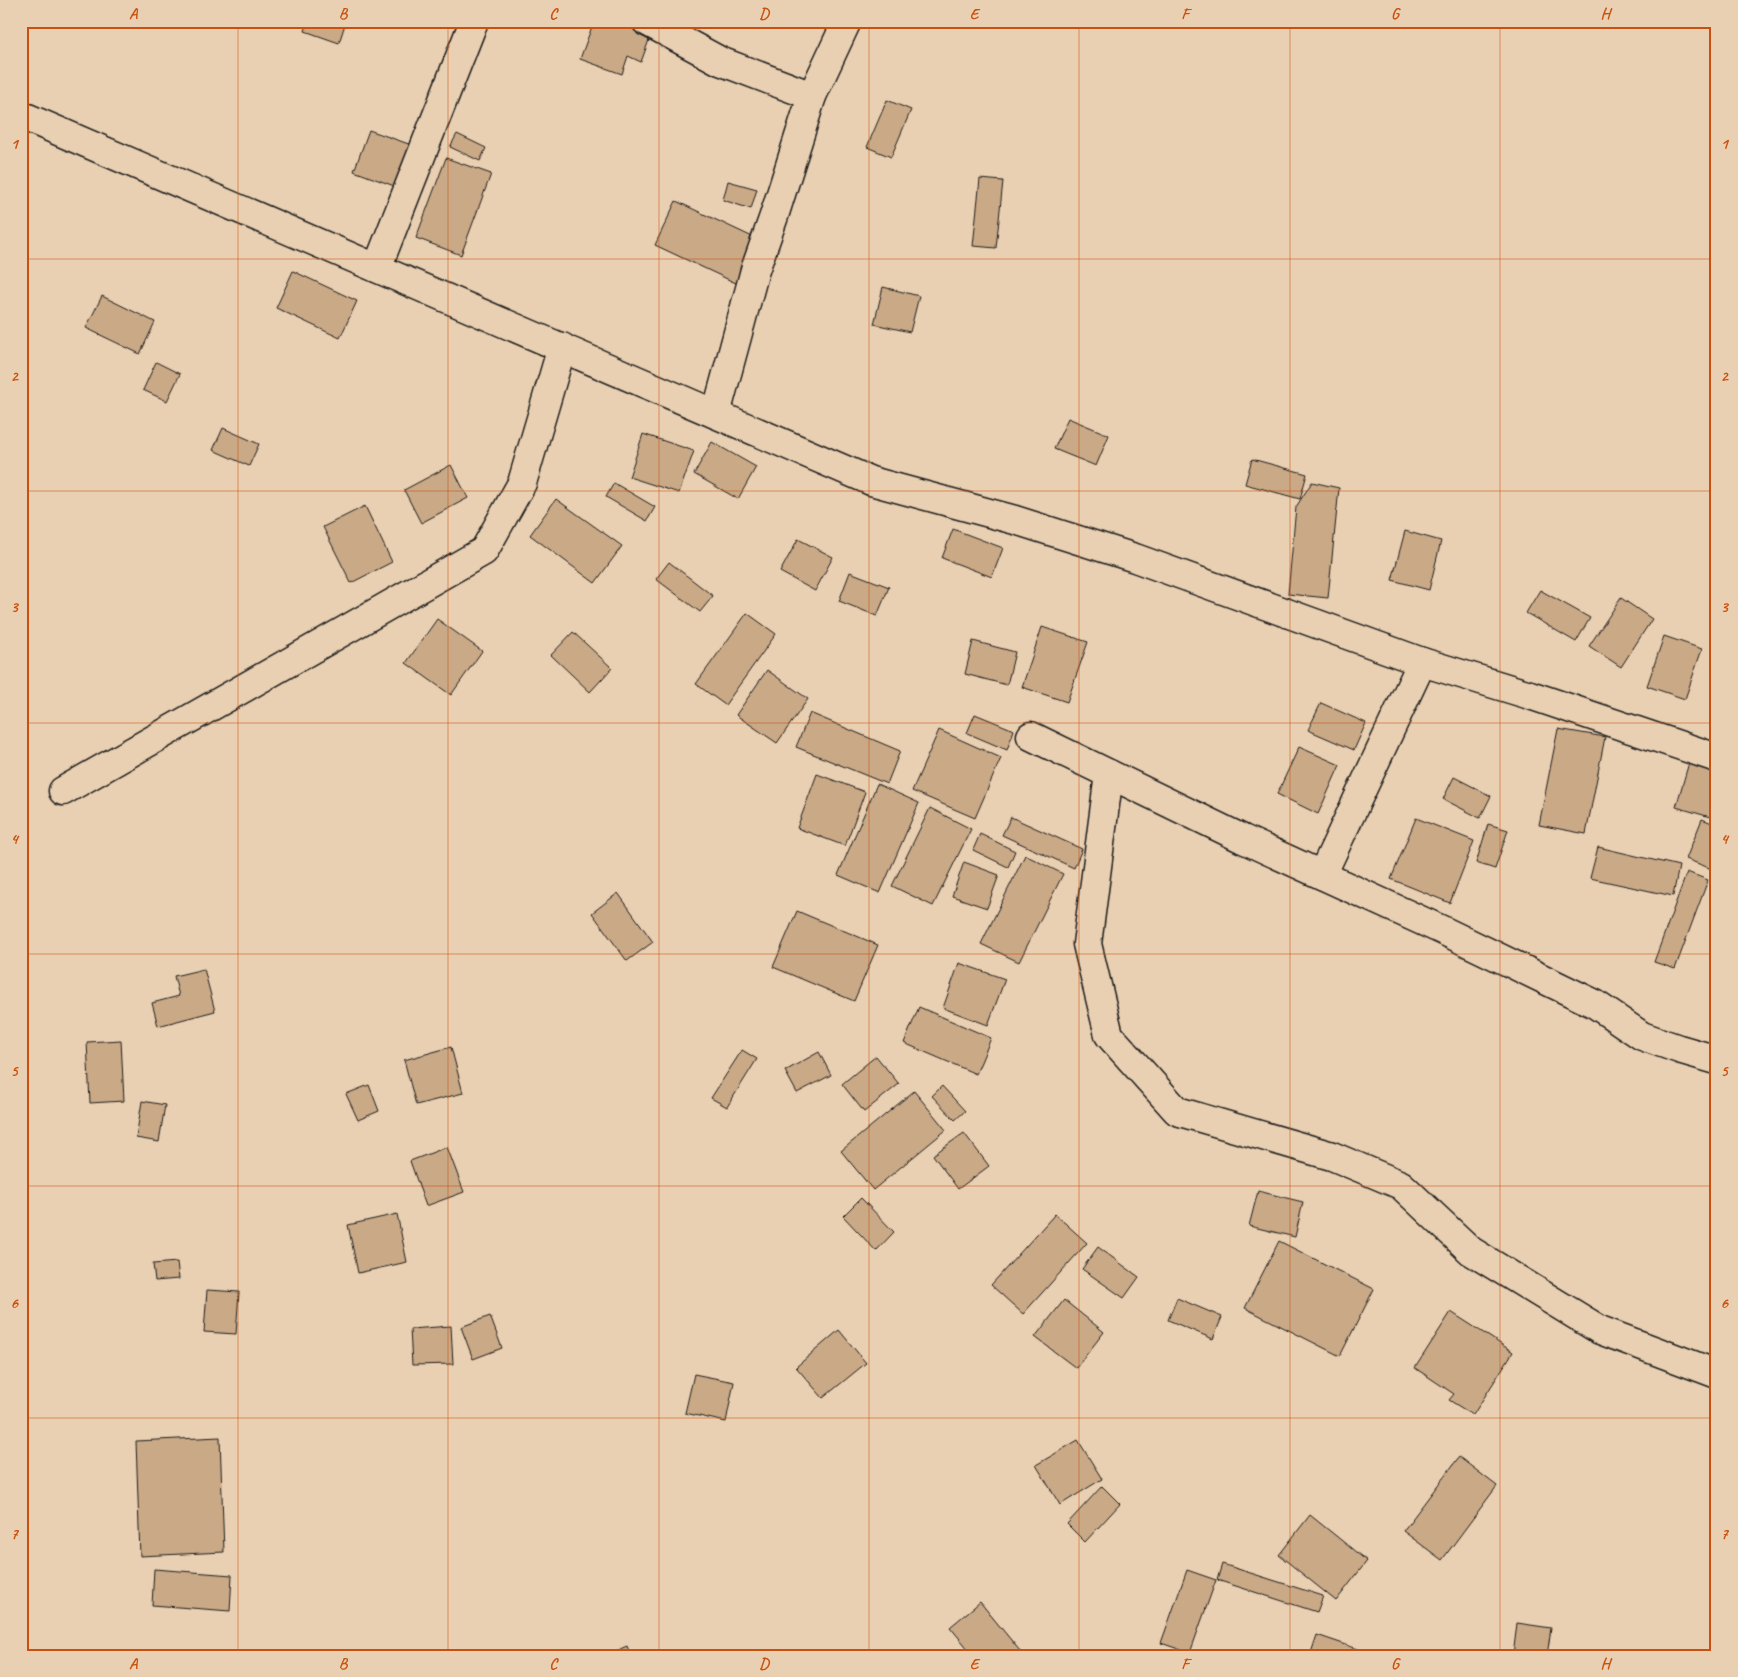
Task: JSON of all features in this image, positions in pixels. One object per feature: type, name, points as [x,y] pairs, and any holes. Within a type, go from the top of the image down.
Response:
[{"type":"street","points":[[378,268],[474,21]]},
{"type":"street","points":[[646,21],[720,61],[812,96]]},
{"type":"street","points":[[716,414],[755,270],[812,96],[847,21]]},
{"type":"street","points":[[21,115],[871,481],[1015,520],[1135,558],[1422,662],[1530,695],[1717,758]]},
{"type":"street","points":[[62,791],[484,551],[522,483],[562,347]]},
{"type":"street","points":[[1322,875],[1422,662]]},
{"type":"street","points":[[1031,736],[1595,1004],[1642,1036],[1717,1060]]},
{"type":"street","points":[[1109,774],[1087,944],[1109,1035],[1177,1110],[1332,1156],[1401,1185],[1471,1251],[1600,1330],[1717,1374]]},
{"type":"building","points":[[308,21],[346,21],[339,43],[305,31]]},
{"type":"building","points":[[594,21],[642,21],[637,34],[649,40],[641,62],[628,56],[622,74],[580,59]]},
{"type":"building","points":[[887,100],[911,110],[891,157],[867,147]]},
{"type":"building","points":[[369,130],[420,148],[405,190],[354,171]]},
{"type":"building","points":[[457,134],[486,148],[480,161],[450,147]]},
{"type":"building","points":[[446,158],[491,174],[461,255],[416,238]]},
{"type":"building","points":[[980,179],[1003,181],[996,248],[973,246]]},
{"type":"building","points":[[728,181],[757,189],[751,209],[723,200]]},
{"type":"building","points":[[676,201],[761,241],[740,285],[655,245]]},
{"type":"building","points":[[293,271],[357,301],[340,338],[276,308]]},
{"type":"building","points":[[883,287],[919,296],[910,332],[874,324]]},
{"type":"building","points":[[102,296],[155,322],[140,354],[86,328]]},
{"type":"building","points":[[156,362],[180,374],[167,401],[143,390]]},
{"type":"building","points":[[1068,418],[1109,435],[1096,466],[1054,449]]},
{"type":"building","points":[[223,428],[259,444],[249,466],[213,450]]},
{"type":"building","points":[[643,434],[694,451],[679,493],[629,477]]},
{"type":"building","points":[[712,442],[756,467],[738,499],[694,474]]},
{"type":"building","points":[[1252,459],[1307,474],[1300,499],[1245,484]]},
{"type":"building","points":[[451,465],[468,498],[421,523],[404,490]]},
{"type":"building","points":[[1312,482],[1339,488],[1328,598],[1288,594],[1296,507]]},
{"type":"building","points":[[614,483],[655,507],[647,521],[606,497]]},
{"type":"building","points":[[556,499],[622,546],[595,583],[530,535]]},
{"type":"building","points":[[365,506],[392,562],[351,583],[323,527]]},
{"type":"building","points":[[953,529],[1003,548],[992,577],[942,558]]},
{"type":"building","points":[[1405,531],[1441,541],[1429,590],[1392,580]]},
{"type":"building","points":[[798,539],[833,557],[815,591],[780,572]]},
{"type":"building","points":[[669,562],[713,596],[700,612],[656,579]]},
{"type":"building","points":[[850,572],[889,587],[877,616],[839,601]]},
{"type":"building","points":[[1540,590],[1590,618],[1576,642],[1526,613]]},
{"type":"building","points":[[1621,598],[1652,619],[1621,667],[1589,646]]},
{"type":"building","points":[[747,613],[776,634],[725,705],[696,684]]},
{"type":"building","points":[[437,619],[482,651],[451,695],[406,663]]},
{"type":"building","points":[[1042,627],[1088,642],[1067,702],[1022,687]]},
{"type":"building","points":[[573,632],[612,668],[590,692],[551,655]]},
{"type":"building","points":[[1664,636],[1702,649],[1685,699],[1647,686]]},
{"type":"building","points":[[973,641],[1015,652],[1007,685],[965,674]]},
{"type":"building","points":[[767,670],[808,699],[777,743],[736,715]]},
{"type":"building","points":[[1321,703],[1366,723],[1354,750],[1308,730]]},
{"type":"building","points":[[810,713],[900,751],[887,784],[796,747]]},
{"type":"building","points":[[975,714],[1014,730],[1007,750],[967,733]]},
{"type":"building","points":[[1558,729],[1605,737],[1586,834],[1539,825]]},
{"type":"building","points":[[939,730],[1001,758],[975,818],[912,791]]},
{"type":"building","points":[[1299,747],[1340,765],[1318,814],[1277,794]]},
{"type":"building","points":[[1690,759],[1717,767],[1717,819],[1676,807]]},
{"type":"building","points":[[817,774],[865,792],[845,846],[797,828]]},
{"type":"building","points":[[1454,777],[1491,796],[1480,818],[1443,799]]},
{"type":"building","points":[[877,784],[919,803],[880,893],[838,875]]},
{"type":"building","points":[[930,808],[971,829],[933,906],[892,886]]},
{"type":"building","points":[[1011,817],[1082,849],[1074,868],[1002,835]]},
{"type":"building","points":[[1416,818],[1474,841],[1450,903],[1391,879]]},
{"type":"building","points":[[1702,819],[1717,825],[1717,871],[1686,859]]},
{"type":"building","points":[[1488,824],[1508,830],[1495,869],[1476,863]]},
{"type":"building","points":[[980,834],[1015,851],[1008,867],[973,850]]},
{"type":"building","points":[[1598,847],[1679,866],[1673,896],[1590,878]]},
{"type":"building","points":[[1025,855],[1063,874],[1019,962],[981,944]]},
{"type":"building","points":[[964,862],[999,875],[987,908],[952,896]]},
{"type":"building","points":[[1687,872],[1708,880],[1675,969],[1654,962]]},
{"type":"building","points":[[618,893],[653,942],[627,961],[592,913]]},
{"type":"building","points":[[797,911],[878,945],[854,1001],[773,967]]},
{"type":"building","points":[[959,963],[1005,979],[988,1025],[943,1008]]},
{"type":"building","points":[[204,969],[215,1011],[158,1026],[152,1003],[179,996],[174,976]]},
{"type":"building","points":[[919,1007],[991,1038],[976,1074],[904,1043]]},
{"type":"building","points":[[121,1040],[124,1101],[90,1103],[87,1042]]},
{"type":"building","points":[[451,1047],[463,1093],[416,1105],[404,1060]]},
{"type":"building","points":[[742,1050],[757,1059],[727,1107],[711,1098]]},
{"type":"building","points":[[819,1052],[831,1075],[797,1093],[785,1071]]},
{"type":"building","points":[[876,1056],[899,1084],[864,1112],[842,1084]]},
{"type":"building","points":[[369,1085],[379,1111],[358,1120],[346,1094]]},
{"type":"building","points":[[942,1086],[965,1111],[955,1120],[932,1096]]},
{"type":"building","points":[[914,1091],[946,1130],[873,1190],[841,1151]]},
{"type":"building","points":[[142,1101],[165,1105],[159,1142],[136,1138]]},
{"type":"building","points":[[964,1133],[989,1166],[958,1189],[933,1155]]},
{"type":"building","points":[[447,1147],[464,1192],[426,1206],[410,1161]]},
{"type":"building","points":[[1258,1191],[1303,1202],[1295,1237],[1249,1226]]},
{"type":"building","points":[[861,1198],[894,1232],[876,1251],[843,1216]]},
{"type":"building","points":[[397,1214],[407,1262],[358,1273],[348,1225]]},
{"type":"building","points":[[1055,1214],[1087,1243],[1023,1314],[991,1285]]},
{"type":"building","points":[[1279,1241],[1374,1289],[1340,1356],[1245,1308]]},
{"type":"building","points":[[1098,1247],[1139,1277],[1124,1298],[1082,1269]]},
{"type":"building","points":[[177,1262],[179,1279],[155,1281],[153,1264]]},
{"type":"building","points":[[207,1290],[239,1292],[236,1334],[204,1332]]},
{"type":"building","points":[[1177,1298],[1222,1317],[1213,1339],[1168,1320]]},
{"type":"building","points":[[1064,1300],[1104,1332],[1076,1368],[1035,1337]]},
{"type":"building","points":[[1451,1312],[1513,1352],[1473,1415],[1449,1400],[1454,1394],[1415,1368]]},
{"type":"building","points":[[490,1316],[502,1348],[473,1359],[461,1327]]},
{"type":"building","points":[[451,1326],[453,1364],[412,1365],[410,1329]]},
{"type":"building","points":[[839,1330],[866,1363],[823,1398],[796,1367]]},
{"type":"building","points":[[694,1374],[734,1382],[726,1422],[685,1413]]},
{"type":"building","points":[[220,1437],[224,1552],[140,1556],[136,1441]]},
{"type":"building","points":[[1078,1440],[1102,1479],[1060,1505],[1036,1465]]},
{"type":"building","points":[[1459,1457],[1497,1486],[1442,1560],[1403,1531]]},
{"type":"building","points":[[1102,1486],[1120,1504],[1085,1542],[1067,1524]]},
{"type":"building","points":[[1310,1515],[1367,1561],[1336,1601],[1279,1555]]},
{"type":"building","points":[[1222,1564],[1323,1596],[1317,1612],[1217,1580]]},
{"type":"building","points":[[154,1569],[232,1575],[230,1611],[152,1605]]},
{"type":"building","points":[[1187,1570],[1216,1580],[1190,1653],[1161,1643]]},
{"type":"building","points":[[980,1602],[1024,1656],[974,1656],[950,1627]]},
{"type":"building","points":[[1517,1623],[1551,1628],[1547,1656],[1513,1656]]},
{"type":"building","points":[[1317,1635],[1361,1650],[1359,1656],[1310,1656]]},
{"type":"building","points":[[627,1646],[631,1656],[604,1656]]}]
